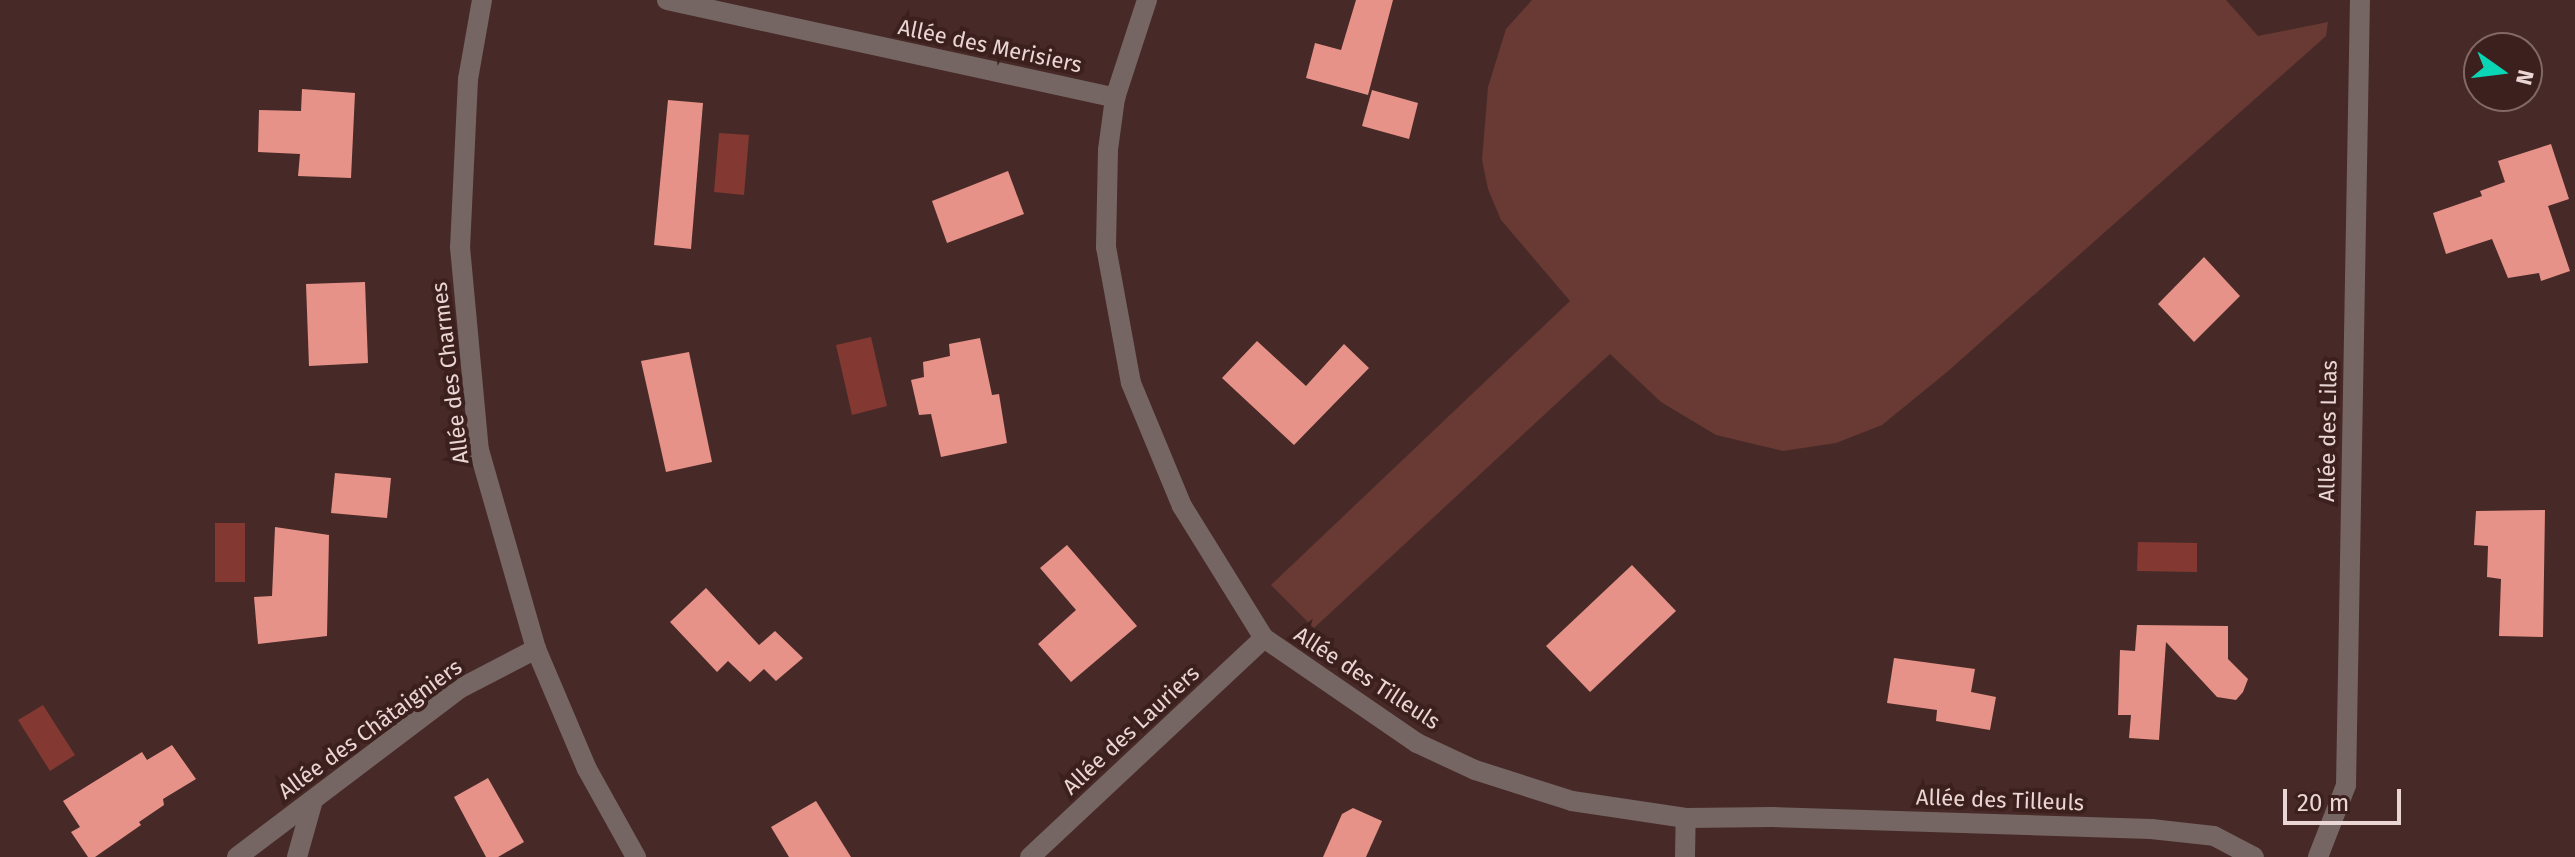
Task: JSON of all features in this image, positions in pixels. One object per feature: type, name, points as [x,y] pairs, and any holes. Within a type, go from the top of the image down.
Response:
[{"type":"street","name":"Allée des Charmes","points":[[482,0],[468,79],[460,247],[479,450],[536,649],[587,769],[636,857]]},
{"type":"street","name":"Allée des Merisiers","points":[[667,0],[1115,98]]},
{"type":"street","name":"Allée des Tilleuls","points":[[1147,0],[1115,98],[1108,150],[1106,247],[1131,383],[1182,506],[1264,638],[1417,743],[1475,770],[1572,801],[1686,818],[1772,817],[2151,829],[2214,836],[2254,857]]},
{"type":"street","name":"Allée des Lilas","points":[[2318,857],[2346,785],[2360,0]]},
{"type":"street","name":"Allée des Lauriers","points":[[1030,857],[1264,638]]},
{"type":"street","name":"Allée des Châtaigniers","points":[[237,857],[459,689],[536,649]]},
{"type":"street","points":[[297,857],[313,800]]},
{"type":"street","points":[[1685,857],[1686,818]]},
{"type":"shaded area","points":[[1532,0],[2226,0],[2258,36],[2328,22],[2326,36],[1947,372],[1882,425],[1836,443],[1783,451],[1716,435],[1661,402],[1610,354],[1314,628],[1271,585],[1570,301],[1501,220],[1488,189],[1482,160],[1488,87],[1506,29]]},
{"type":"shaded area","points":[[719,133],[749,135],[744,195],[714,192]]},
{"type":"shaded area","points":[[871,337],[887,406],[852,415],[836,345]]},
{"type":"shaded area","points":[[215,523],[245,523],[245,582],[215,582]]},
{"type":"shaded area","points":[[2138,542],[2197,543],[2197,572],[2137,571]]},
{"type":"shaded area","points":[[43,705],[75,755],[50,771],[18,720]]},
{"type":"building","points":[[1356,0],[1393,0],[1368,95],[1306,78],[1315,43],[1341,50]]},
{"type":"building","points":[[302,89],[355,93],[351,178],[298,176],[300,154],[258,152],[259,110],[301,111]]},
{"type":"building","points":[[1372,90],[1418,103],[1409,139],[1362,126]]},
{"type":"building","points":[[668,100],[703,103],[691,249],[654,245]]},
{"type":"building","points":[[2551,144],[2569,199],[2548,206],[2570,271],[2541,281],[2539,273],[2508,278],[2492,239],[2446,254],[2433,213],[2482,196],[2480,191],[2505,182],[2498,161]]},
{"type":"building","points":[[1008,171],[1024,214],[947,243],[932,201]]},
{"type":"building","points":[[2204,257],[2240,296],[2194,342],[2158,304]]},
{"type":"building","points":[[365,282],[368,363],[309,366],[306,284]]},
{"type":"building","points":[[980,338],[992,395],[999,394],[1007,443],[941,457],[931,414],[919,415],[911,380],[924,377],[923,362],[950,356],[949,344]]},
{"type":"building","points":[[1257,341],[1306,386],[1344,344],[1369,368],[1294,445],[1222,378]]},
{"type":"building","points":[[689,352],[712,462],[666,472],[641,361]]},
{"type":"building","points":[[335,473],[391,478],[387,518],[331,513]]},
{"type":"building","points":[[2545,510],[2543,637],[2499,636],[2501,579],[2487,577],[2488,546],[2474,545],[2476,511]]},
{"type":"building","points":[[275,527],[329,535],[327,636],[258,644],[254,597],[272,596]]},
{"type":"building","points":[[1067,545],[1137,626],[1071,682],[1038,644],[1076,610],[1040,568]]},
{"type":"building","points":[[1632,565],[1676,611],[1590,692],[1546,646]]},
{"type":"building","points":[[706,588],[759,645],[775,631],[803,658],[776,681],[764,669],[750,682],[728,661],[717,672],[670,622]]},
{"type":"building","points":[[2137,625],[2228,626],[2228,659],[2248,679],[2243,692],[2236,700],[2217,697],[2166,642],[2159,740],[2129,738],[2131,715],[2118,715],[2120,650],[2135,651]]},
{"type":"building","points":[[1894,658],[1975,669],[1971,692],[1996,697],[1990,730],[1936,721],[1937,710],[1887,703]]},
{"type":"building","points":[[172,745],[196,779],[163,799],[164,805],[139,822],[141,825],[95,857],[88,857],[71,832],[80,827],[63,801],[142,752],[147,760]]},
{"type":"building","points":[[488,778],[524,842],[498,857],[486,857],[454,797]]},
{"type":"building","points":[[816,801],[851,857],[789,857],[771,827]]},
{"type":"building","points":[[1353,808],[1382,821],[1366,857],[1323,857],[1342,814]]}]
